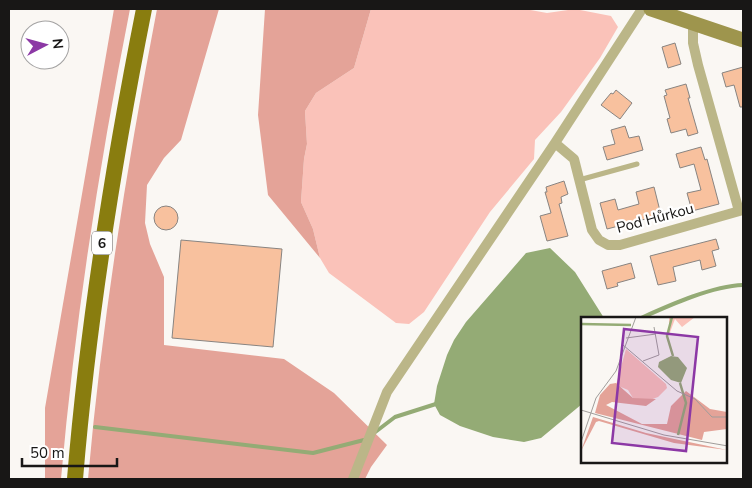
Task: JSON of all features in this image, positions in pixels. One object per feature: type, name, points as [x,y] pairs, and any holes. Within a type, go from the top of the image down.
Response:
[{"type":"main road","name":"6","points":[[75,479],[89,338],[105,221],[122,119],[144,9]]},
{"type":"street","points":[[352,479],[387,392],[642,9]]},
{"type":"street","points":[[651,9],[743,40]]},
{"type":"street","name":"Pod Hůrkou","points":[[554,143],[574,159],[592,230],[599,240],[608,245],[620,245],[741,210],[698,64],[692,22]]},
{"type":"lane","points":[[579,181],[637,164]]},
{"type":"shaded area","points":[[114,9],[130,9],[89,243],[73,361],[61,479],[45,479],[45,408]]},
{"type":"shaded area","points":[[157,9],[219,9],[181,140],[164,158],[147,185],[145,223],[150,244],[164,277],[164,345],[284,359],[334,393],[387,445],[365,479],[88,479],[100,361],[116,243]]},
{"type":"shaded area","points":[[265,9],[371,9],[354,68],[316,93],[305,111],[307,144],[301,202],[313,229],[320,258],[268,195],[258,115]]},
{"type":"shaded area","points":[[371,9],[525,9],[547,13],[575,9],[611,16],[618,27],[600,58],[561,112],[535,140],[534,159],[490,212],[424,312],[409,324],[396,323],[329,273],[320,258],[313,229],[301,202],[307,144],[305,111],[316,93],[354,68]]},
{"type":"shaded area","points":[[550,248],[575,272],[603,317],[581,317],[581,405],[541,438],[524,442],[493,437],[460,426],[440,415],[434,404],[437,386],[454,340],[466,322],[526,253]]},
{"type":"building","points":[[675,43],[681,64],[668,68],[662,47]]},
{"type":"building","points":[[743,67],[743,107],[740,107],[734,85],[726,87],[722,73]]},
{"type":"building","points":[[686,84],[698,133],[688,136],[686,129],[671,133],[667,119],[670,118],[664,96],[667,95],[665,90]]},
{"type":"building","points":[[616,90],[632,103],[620,119],[601,105]]},
{"type":"building","points":[[625,126],[629,138],[639,136],[643,150],[607,160],[603,147],[615,144],[611,130]]},
{"type":"building","points":[[701,147],[705,160],[707,159],[719,204],[692,211],[687,193],[701,190],[694,164],[680,168],[676,154]]},
{"type":"building","points":[[564,181],[568,194],[561,197],[562,203],[559,204],[568,236],[547,241],[540,216],[551,213],[545,192],[547,192],[546,187]]},
{"type":"building","points":[[654,187],[661,215],[607,229],[600,203],[615,199],[618,210],[639,204],[636,192]]},
{"type":"building","points":[[166,206],[175,209],[178,218],[175,227],[166,230],[157,227],[154,218],[157,209]]},
{"type":"building","points":[[716,239],[719,249],[712,251],[716,266],[702,270],[700,260],[673,267],[676,281],[658,285],[650,256]]},
{"type":"building","points":[[181,240],[282,249],[273,347],[172,338]]},
{"type":"building","points":[[631,263],[635,278],[617,283],[618,286],[607,289],[602,271]]},
{"type":"waterway","points":[[643,317],[705,292],[743,285]]},
{"type":"waterway","points":[[374,433],[395,417],[439,403]]},
{"type":"waterway","points":[[95,427],[313,453],[364,440]]}]
